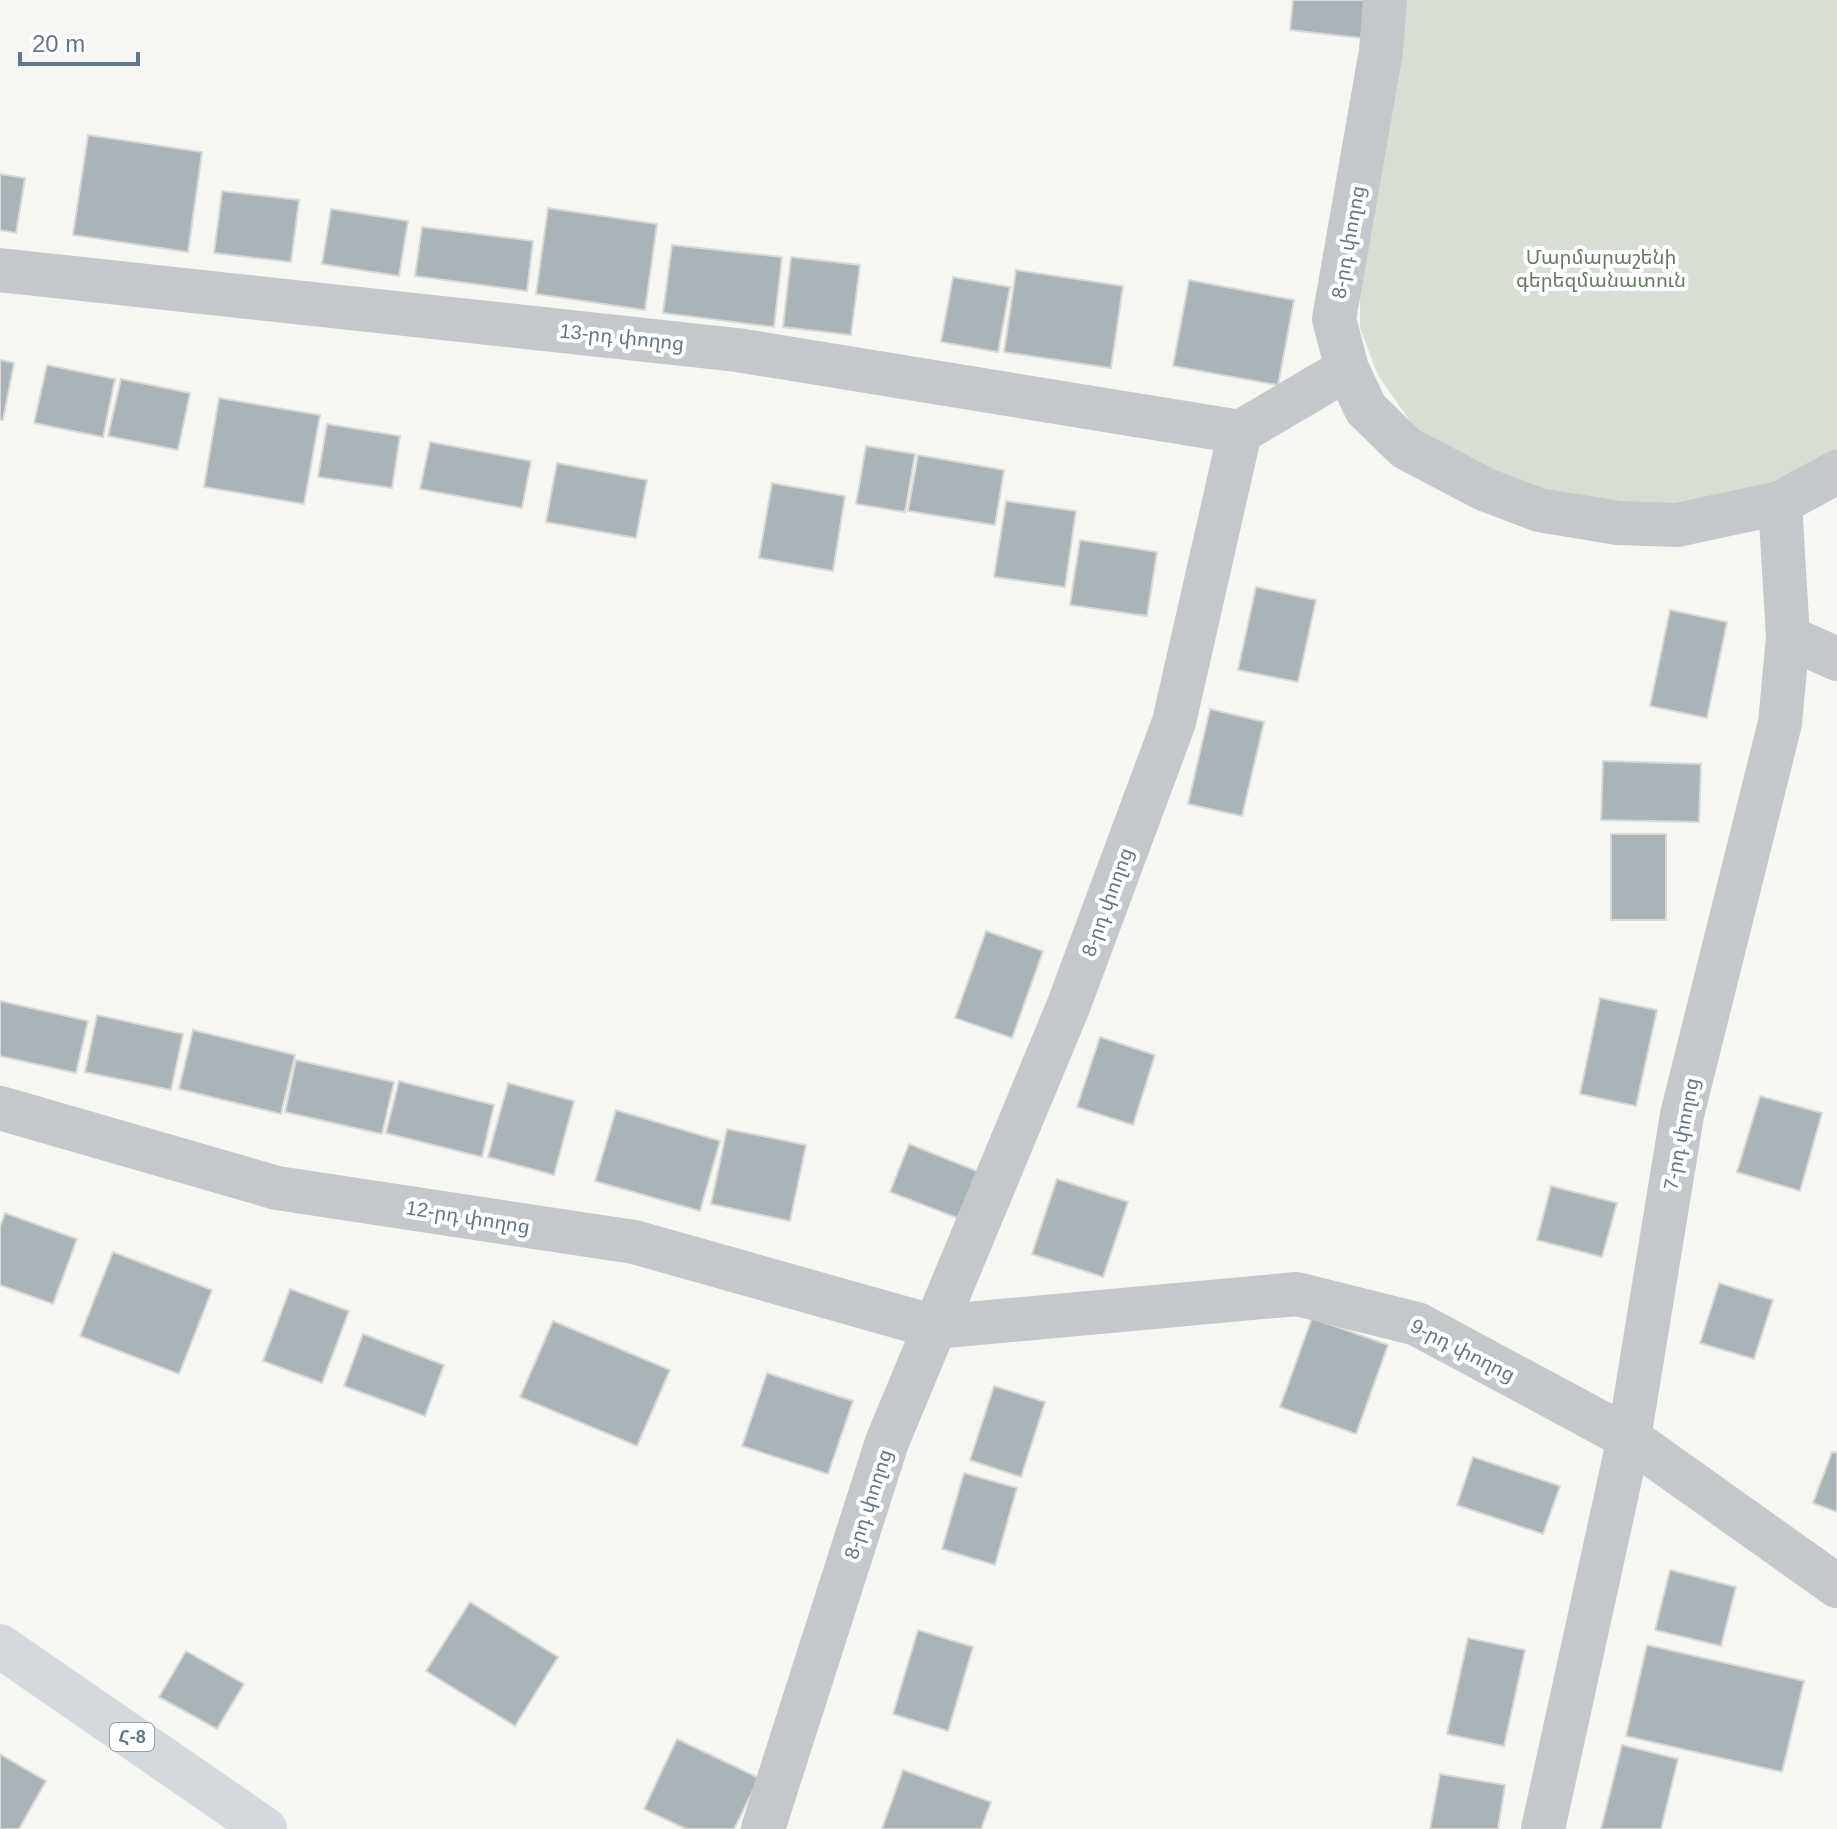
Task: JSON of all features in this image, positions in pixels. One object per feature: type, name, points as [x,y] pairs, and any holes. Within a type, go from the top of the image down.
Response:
[{"type":"main road","name":"Հ-8","points":[[0,1646],[265,1829]]},
{"type":"street","name":"8-րդ փողոց","points":[[1385,0],[1381,51],[1334,319],[1347,369],[1366,409],[1406,448],[1484,489],[1539,510],[1618,523],[1677,525],[1780,503]]},
{"type":"street","name":"13-րդ փողոց","points":[[0,270],[737,350],[1240,432]]},
{"type":"street","points":[[1240,432],[1347,369]]},
{"type":"street","name":"8-րդ փողոց","points":[[763,1829],[887,1442],[1068,1007],[1174,722],[1240,432]]},
{"type":"street","points":[[1780,503],[1837,472]]},
{"type":"street","name":"7-րդ փողոց","points":[[1543,1829],[1629,1438],[1682,1115],[1780,723],[1788,637],[1780,503]]},
{"type":"street","points":[[1788,637],[1837,659]]},
{"type":"street","name":"12-րդ փողոց","points":[[0,1108],[277,1188],[634,1242],[935,1327]]},
{"type":"street","name":"9-րդ փողոց","points":[[935,1327],[1297,1294],[1417,1324],[1629,1438],[1837,1586]]},
{"type":"green space","name":"Մարմարաշենի գերեզմանատուն","points":[[1396,0],[1837,0],[1837,467],[1773,493],[1592,514],[1421,437],[1378,375],[1360,328],[1360,293]]},
{"type":"building","points":[[1293,0],[1374,0],[1370,39],[1290,30]]},
{"type":"building","points":[[88,135],[202,152],[188,252],[73,235]]},
{"type":"building","points":[[0,174],[25,178],[16,233],[0,230]]},
{"type":"building","points":[[222,191],[299,200],[291,262],[214,253]]},
{"type":"building","points":[[548,208],[657,224],[645,310],[536,294]]},
{"type":"building","points":[[331,209],[408,221],[399,276],[322,264]]},
{"type":"building","points":[[422,227],[533,241],[527,291],[415,276]]},
{"type":"building","points":[[672,245],[782,257],[774,327],[663,313]]},
{"type":"building","points":[[791,257],[860,265],[851,335],[783,327]]},
{"type":"building","points":[[1016,270],[1123,286],[1111,368],[1004,352]]},
{"type":"building","points":[[953,277],[1010,287],[998,352],[941,342]]},
{"type":"building","points":[[1189,280],[1294,300],[1278,385],[1173,366]]},
{"type":"building","points":[[0,360],[14,363],[3,420],[0,420]]},
{"type":"building","points":[[47,365],[115,379],[103,437],[34,423]]},
{"type":"building","points":[[121,379],[190,393],[178,450],[108,436]]},
{"type":"building","points":[[219,398],[320,415],[304,504],[204,487]]},
{"type":"building","points":[[327,424],[400,436],[392,488],[318,477]]},
{"type":"building","points":[[430,442],[531,461],[522,508],[420,489]]},
{"type":"building","points":[[866,446],[915,454],[905,512],[856,504]]},
{"type":"building","points":[[918,455],[1004,470],[995,525],[908,511]]},
{"type":"building","points":[[557,463],[647,480],[636,538],[546,522]]},
{"type":"building","points":[[772,483],[845,496],[833,571],[759,558]]},
{"type":"building","points":[[1006,501],[1076,511],[1065,587],[994,577]]},
{"type":"building","points":[[1080,540],[1157,552],[1147,616],[1070,605]]},
{"type":"building","points":[[1256,587],[1316,600],[1298,682],[1238,670]]},
{"type":"building","points":[[1670,610],[1727,622],[1707,718],[1650,706]]},
{"type":"building","points":[[1210,709],[1264,722],[1242,816],[1188,804]]},
{"type":"building","points":[[1603,761],[1701,764],[1699,822],[1601,820]]},
{"type":"building","points":[[1611,834],[1666,834],[1666,920],[1611,920]]},
{"type":"building","points":[[986,931],[1043,951],[1012,1038],[955,1018]]},
{"type":"building","points":[[1600,998],[1657,1010],[1636,1106],[1580,1094]]},
{"type":"building","points":[[0,1001],[88,1021],[76,1073],[0,1056]]},
{"type":"building","points":[[97,1015],[183,1034],[171,1090],[85,1072]]},
{"type":"building","points":[[193,1030],[295,1055],[281,1114],[179,1089]]},
{"type":"building","points":[[1100,1037],[1155,1055],[1133,1125],[1077,1107]]},
{"type":"building","points":[[296,1060],[394,1082],[382,1134],[285,1112]]},
{"type":"building","points":[[399,1081],[494,1105],[482,1157],[386,1133]]},
{"type":"building","points":[[508,1083],[574,1101],[554,1175],[488,1157]]},
{"type":"building","points":[[1760,1096],[1822,1113],[1800,1191],[1737,1172]]},
{"type":"building","points":[[616,1110],[720,1141],[700,1211],[595,1181]]},
{"type":"building","points":[[727,1129],[806,1145],[790,1221],[711,1204]]},
{"type":"building","points":[[909,1144],[979,1172],[960,1219],[890,1192]]},
{"type":"building","points":[[1057,1179],[1128,1202],[1103,1277],[1032,1254]]},
{"type":"building","points":[[1551,1186],[1617,1203],[1602,1257],[1537,1240]]},
{"type":"building","points":[[5,1213],[77,1239],[53,1304],[0,1285],[0,1227]]},
{"type":"building","points":[[113,1252],[212,1290],[179,1374],[80,1336]]},
{"type":"building","points":[[1719,1283],[1773,1300],[1754,1359],[1700,1343]]},
{"type":"building","points":[[290,1289],[349,1311],[322,1383],[263,1361]]},
{"type":"building","points":[[1312,1318],[1388,1345],[1356,1434],[1280,1407]]},
{"type":"building","points":[[553,1321],[670,1370],[637,1446],[520,1397]]},
{"type":"building","points":[[363,1334],[444,1365],[425,1416],[344,1386]]},
{"type":"building","points":[[767,1373],[853,1401],[828,1474],[742,1446]]},
{"type":"building","points":[[994,1386],[1045,1402],[1021,1477],[970,1460]]},
{"type":"building","points":[[1832,1452],[1837,1453],[1837,1512],[1813,1503]]},
{"type":"building","points":[[1473,1457],[1560,1486],[1543,1534],[1457,1505]]},
{"type":"building","points":[[964,1473],[1017,1488],[995,1565],[942,1549]]},
{"type":"building","points":[[1670,1570],[1736,1587],[1721,1646],[1655,1630]]},
{"type":"building","points":[[470,1602],[558,1657],[515,1726],[426,1671]]},
{"type":"building","points":[[918,1630],[973,1647],[948,1731],[893,1714]]},
{"type":"building","points":[[1468,1638],[1525,1650],[1504,1746],[1447,1734]]},
{"type":"building","points":[[1647,1645],[1804,1681],[1782,1772],[1626,1736]]},
{"type":"building","points":[[186,1651],[244,1684],[217,1729],[159,1697]]},
{"type":"building","points":[[677,1739],[759,1778],[734,1829],[686,1829],[644,1809]]},
{"type":"building","points":[[1622,1745],[1678,1759],[1661,1829],[1601,1829]]},
{"type":"building","points":[[0,1754],[46,1781],[19,1829],[0,1829]]},
{"type":"building","points":[[903,1770],[991,1802],[981,1829],[882,1829]]},
{"type":"building","points":[[1440,1774],[1505,1785],[1498,1829],[1430,1829]]}]
